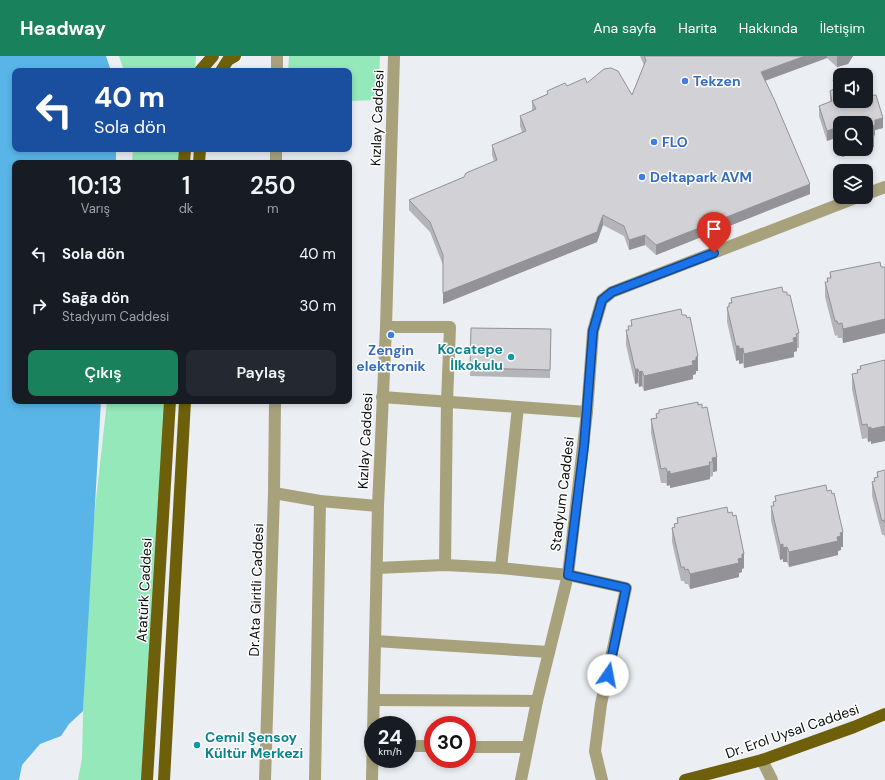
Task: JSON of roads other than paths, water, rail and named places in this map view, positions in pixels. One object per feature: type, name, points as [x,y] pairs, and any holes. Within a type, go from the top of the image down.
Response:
[{"type":"main road","points":[[203,68],[213,56]]},
{"type":"main road","points":[[223,68],[228,60],[235,56]]},
{"type":"main road","name":"Atatürk Caddesi","points":[[148,780],[170,404]]},
{"type":"main road","points":[[163,780],[185,404]]},
{"type":"main road","name":"Dr. Erol Uysal Caddesi","points":[[685,780],[762,760],[854,727],[885,714]]},
{"type":"main road","points":[[148,780],[155,774],[162,777],[163,780]]},
{"type":"street","points":[[277,56],[277,68]]},
{"type":"street","name":"Kızılay Caddesi","points":[[374,716],[378,506],[386,327],[394,56]]},
{"type":"street","points":[[873,191],[885,186]]},
{"type":"street","name":"Stadyum Caddesi","points":[[521,780],[537,701],[568,575],[587,412],[593,331],[602,300],[612,292],[840,204]]},
{"type":"street","points":[[386,327],[450,327],[447,401],[445,564]]},
{"type":"street","points":[[382,397],[587,412]]},
{"type":"street","name":"Dr.Ata Giritli Caddesi","points":[[265,780],[274,493],[275,404]]},
{"type":"street","points":[[501,568],[518,406]]},
{"type":"street","points":[[274,493],[320,501],[378,506]]},
{"type":"street","points":[[314,780],[320,501]]},
{"type":"street","points":[[377,568],[445,564],[501,568],[568,575],[626,588],[601,704],[595,751],[602,780]]},
{"type":"street","points":[[375,641],[549,652]]},
{"type":"street","points":[[374,700],[537,701]]},
{"type":"street","points":[[476,747],[528,747]]},
{"type":"street","points":[[762,760],[772,780]]},
{"type":"street","name":"Kızılay Caddesi","points":[[372,768],[372,780]]},
{"type":"water","points":[[0,56],[106,56],[110,68],[12,68],[12,152],[116,152],[116,160],[12,160],[12,404],[101,404],[83,711],[69,724],[61,736],[40,744],[22,765],[19,780],[0,780]]},
{"type":"place","name":"Tekzen","points":[[685,81]]},
{"type":"place","name":"FLO","points":[[654,142]]},
{"type":"place","name":"Deltapark AVM","points":[[642,177]]},
{"type":"place","name":"Zengin elektronik","points":[[391,335]]},
{"type":"place","name":"Kocatepe İlkokulu","points":[[511,357]]},
{"type":"place","name":"Cemil Şensoy Kültür Merkezi","points":[[197,745]]}]
